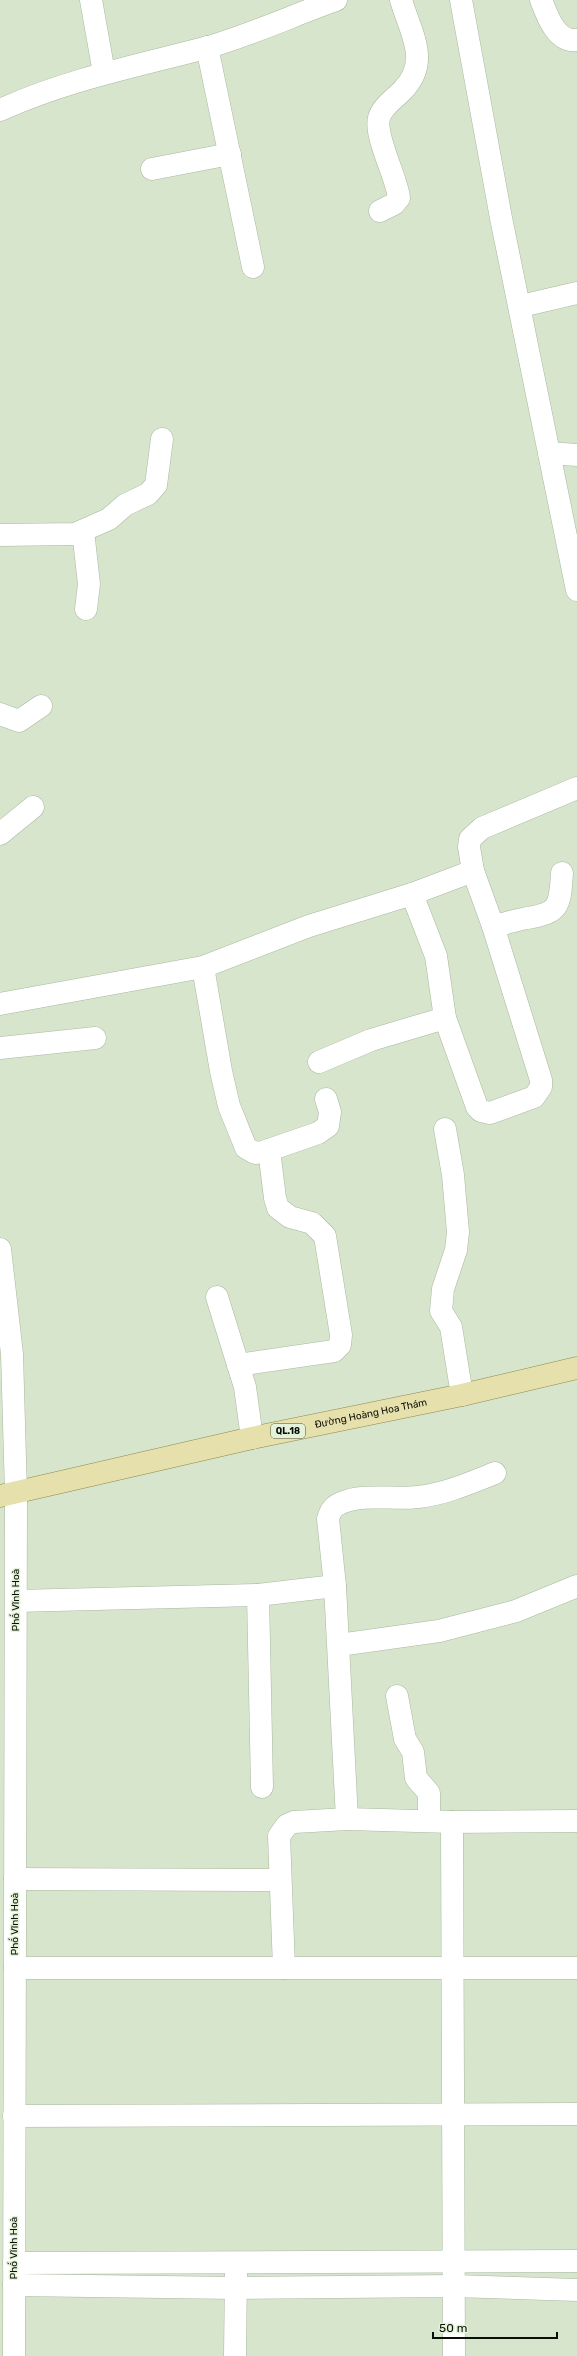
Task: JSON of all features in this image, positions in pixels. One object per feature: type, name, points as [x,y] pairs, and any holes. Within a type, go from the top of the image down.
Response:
[{"type":"main road","name":"Đường Hoàng Hoa Thám","points":[[8,1494],[252,1438],[462,1395],[577,1368]]},
{"type":"street","points":[[91,0],[104,73]]},
{"type":"street","points":[[0,110],[34,94],[104,73],[207,47],[336,0]]},
{"type":"street","points":[[380,211],[394,204],[399,198],[398,188],[382,139],[378,120],[383,110],[412,81],[418,63],[418,58],[401,0]]},
{"type":"street","points":[[461,0],[501,218],[577,590]]},
{"type":"street","points":[[541,0],[549,19],[560,34],[568,40],[577,40]]},
{"type":"street","points":[[207,47],[253,267]]},
{"type":"street","points":[[152,169],[230,154]]},
{"type":"street","points":[[520,306],[577,293]]},
{"type":"street","points":[[0,535],[75,534],[109,519],[125,505],[148,494],[156,486],[162,439]]},
{"type":"street","points":[[549,453],[577,455]]},
{"type":"street","points":[[83,531],[89,584],[86,609]]},
{"type":"street","points":[[0,714],[18,721],[41,706]]},
{"type":"street","points":[[412,894],[436,956],[445,1018],[481,1111],[490,1113],[534,1097],[539,1093],[541,1080],[493,926],[473,870],[468,847],[470,839],[475,833],[577,788]]},
{"type":"street","points":[[0,834],[33,807]]},
{"type":"street","points":[[0,1004],[203,967],[310,926],[412,894],[473,870]]},
{"type":"street","points":[[493,926],[548,914],[556,907],[561,892],[562,873]]},
{"type":"street","points":[[203,967],[221,1071],[229,1106],[241,1139],[246,1148],[255,1153],[269,1150],[318,1133],[328,1126],[330,1112],[326,1099]]},
{"type":"street","points":[[318,1062],[371,1040],[445,1018]]},
{"type":"street","points":[[0,1048],[96,1038]]},
{"type":"street","points":[[445,1129],[453,1175],[458,1232],[456,1250],[443,1289],[441,1307],[451,1327],[462,1395]]},
{"type":"street","points":[[238,1365],[334,1351],[340,1345],[341,1335],[325,1236],[312,1222],[290,1217],[278,1208],[275,1198],[269,1150]]},
{"type":"street","name":"Phố Vĩnh Hoà","points":[[0,1249],[12,1354],[8,1494],[16,1601],[8,1626],[15,1880],[14,2356]]},
{"type":"street","points":[[217,1297],[245,1387],[252,1438]]},
{"type":"street","points":[[347,1819],[339,1645],[328,1519],[331,1510],[340,1503],[352,1500],[418,1497],[450,1490],[494,1473]]},
{"type":"street","points":[[16,1601],[258,1595],[335,1586]]},
{"type":"street","points":[[339,1645],[440,1631],[516,1611],[577,1586]]},
{"type":"street","points":[[258,1595],[262,1787]]},
{"type":"street","points":[[397,1696],[405,1739],[413,1752],[416,1778],[429,1793],[429,1821]]},
{"type":"street","points":[[284,1968],[279,1880],[279,1836],[287,1825],[294,1822],[347,1819],[452,1822],[577,1821]]},
{"type":"street","points":[[452,1822],[454,2356]]},
{"type":"street","points":[[15,1880],[279,1880]]},
{"type":"street","points":[[15,1968],[577,1968]]},
{"type":"street","points":[[14,2116],[577,2114]]},
{"type":"street","points":[[14,2263],[577,2261]]},
{"type":"street","points":[[235,2356],[236,2262]]},
{"type":"street","points":[[14,2285],[236,2288],[454,2286],[577,2290]]}]
